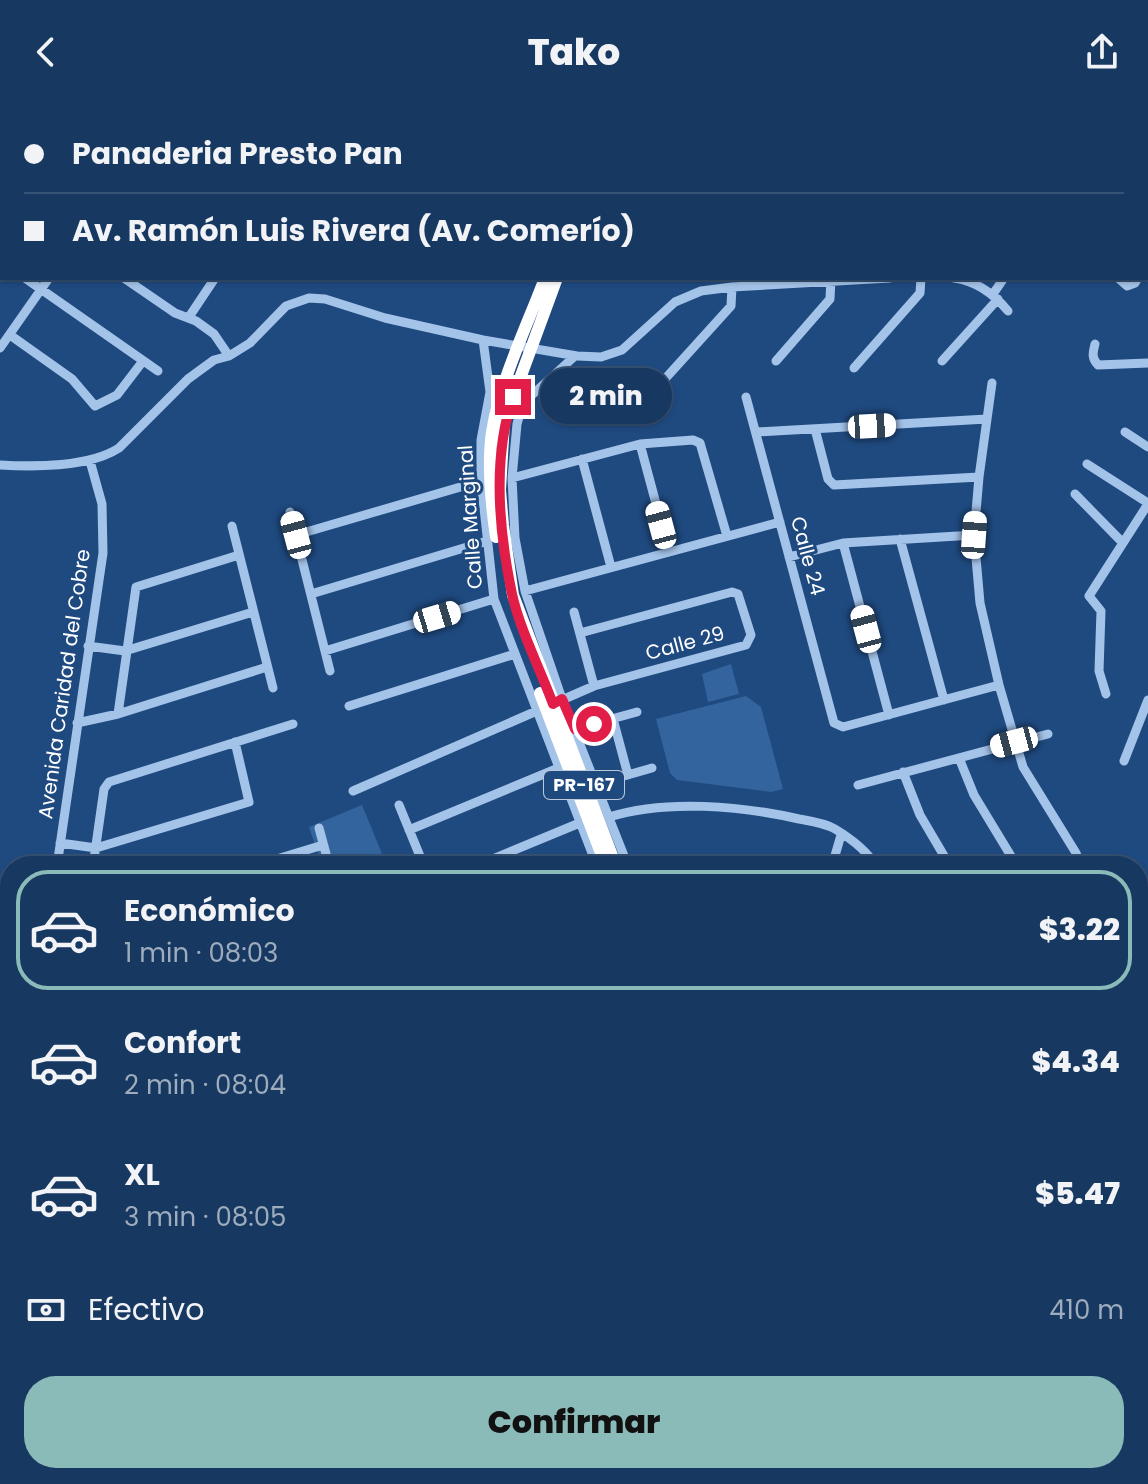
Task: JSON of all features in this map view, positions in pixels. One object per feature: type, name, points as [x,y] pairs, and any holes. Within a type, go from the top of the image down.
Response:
[{"type":"highway","name":"PR-167","points":[[525,347],[544,280]]},
{"type":"highway","name":"PR-167","points":[[556,280],[502,393],[492,434],[491,492],[506,598],[612,856]]},
{"type":"highway","name":"PR-167","points":[[550,706],[594,856]]},
{"type":"street","points":[[28,280],[158,371]]},
{"type":"street","points":[[0,348],[48,280]]},
{"type":"street","points":[[127,280],[175,313],[189,317],[214,334],[229,356]]},
{"type":"street","points":[[189,317],[214,280]]},
{"type":"street","points":[[0,465],[90,461],[107,456],[119,448],[188,379],[214,360],[229,356],[250,343],[286,306],[309,298],[325,299],[385,318],[483,340],[575,356],[601,357],[622,350],[675,302],[701,291],[831,280],[830,299],[776,361]]},
{"type":"street","points":[[854,368],[920,293],[921,280]]},
{"type":"street","points":[[966,280],[996,296],[1008,311]]},
{"type":"street","points":[[942,361],[996,296],[1003,280]]},
{"type":"street","points":[[1120,280],[1127,286],[1137,280]]},
{"type":"street","points":[[664,380],[731,306],[732,287]]},
{"type":"street","points":[[10,335],[72,379],[95,406],[117,395],[143,361]]},
{"type":"street","name":"Calle Marginal","points":[[483,340],[490,392],[481,440],[481,481],[494,599],[515,654],[550,706],[575,729],[624,856]]},
{"type":"street","points":[[1095,344],[1092,353],[1098,365],[1148,363]]},
{"type":"street","name":"Calle Marginal","points":[[575,356],[523,403],[517,424],[512,478],[515,538],[561,767],[594,856]]},
{"type":"street","points":[[992,383],[974,535],[980,603],[999,685],[1023,767],[1077,856]]},
{"type":"street","name":"Calle 24","points":[[746,397],[834,723],[843,727],[889,715]]},
{"type":"street","points":[[756,432],[987,419]]},
{"type":"street","points":[[815,429],[828,479],[834,485],[979,477]]},
{"type":"street","points":[[1125,432],[1148,447]]},
{"type":"street","points":[[512,478],[640,444],[693,440],[700,443],[727,536]]},
{"type":"street","points":[[640,444],[669,552]]},
{"type":"street","points":[[582,459],[611,567]]},
{"type":"street","name":"Avenida Caridad del Cobre","points":[[58,856],[103,536],[102,504],[90,461]]},
{"type":"street","points":[[1087,464],[1148,503],[1089,596],[1101,611],[1099,671],[1106,694]]},
{"type":"street","points":[[296,535],[481,481]]},
{"type":"street","points":[[1075,494],[1123,543]]},
{"type":"street","points":[[290,512],[330,671]]},
{"type":"street","points":[[525,591],[780,522]]},
{"type":"street","points":[[232,526],[273,688]]},
{"type":"street","points":[[789,557],[843,543],[974,535]]},
{"type":"street","points":[[900,539],[944,700]]},
{"type":"street","points":[[311,594],[487,541]]},
{"type":"street","points":[[843,543],[889,715],[999,685]]},
{"type":"street","points":[[118,714],[136,587],[239,555]]},
{"type":"street","name":"Calle 29","points":[[353,791],[594,686],[746,645],[751,635],[742,600],[732,592],[580,633]]},
{"type":"street","points":[[325,651],[494,599]]},
{"type":"street","points":[[88,646],[125,651],[253,612]]},
{"type":"street","points":[[574,612],[594,686]]},
{"type":"street","points":[[354,704],[515,654]]},
{"type":"street","points":[[77,723],[118,714],[267,667]]},
{"type":"street","points":[[1124,761],[1148,700]]},
{"type":"street","points":[[575,729],[637,712]]},
{"type":"street","points":[[95,856],[104,789],[109,782],[288,726],[279,714]]},
{"type":"street","points":[[613,719],[628,775]]},
{"type":"street","points":[[858,785],[1048,734]]},
{"type":"street","points":[[60,843],[96,848],[249,802],[235,742]]},
{"type":"street","points":[[959,758],[974,795],[1011,856]]},
{"type":"street","points":[[409,830],[561,767]]},
{"type":"street","points":[[596,784],[652,768]]},
{"type":"street","points":[[903,772],[920,815],[944,856]]},
{"type":"street","points":[[399,805],[420,856]]},
{"type":"street","points":[[609,817],[628,811],[713,806],[761,811],[835,829],[869,856]]},
{"type":"street","points":[[500,856],[582,822]]},
{"type":"street","points":[[319,828],[326,856]]},
{"type":"street","points":[[835,856],[841,835]]},
{"type":"street","points":[[287,856],[323,845]]},
{"type":"shaded area","points":[[731,664],[739,694],[708,702],[702,674]]},
{"type":"shaded area","points":[[746,696],[761,707],[783,789],[771,792],[677,780],[670,773],[656,719]]},
{"type":"shaded area","points":[[362,805],[383,856],[319,856],[309,827]]},
{"type":"route","points":[[513,397],[504,422],[500,490],[513,595],[553,704],[562,699],[575,729],[594,724]]}]
